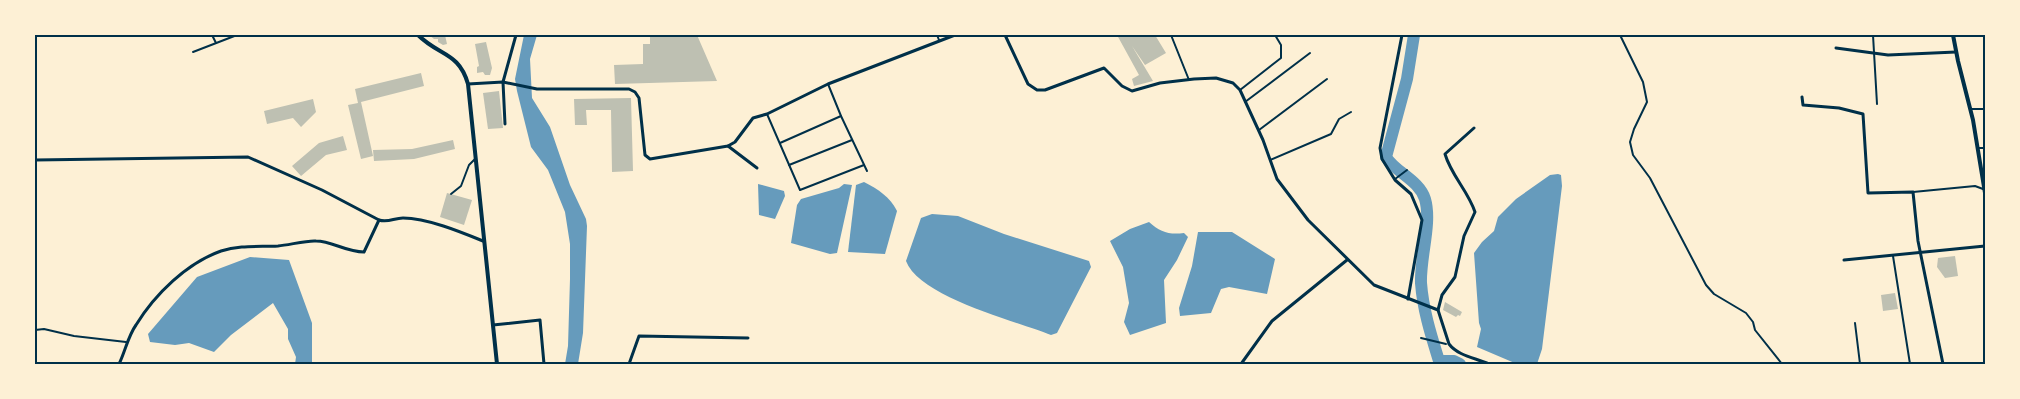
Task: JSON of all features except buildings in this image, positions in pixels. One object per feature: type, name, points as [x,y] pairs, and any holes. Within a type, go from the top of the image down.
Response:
[{"type":"street","points":[[418,35],[458,63],[464,72],[468,84],[497,364]]},
{"type":"street","points":[[505,124],[503,82],[516,35]]},
{"type":"street","points":[[468,84],[503,82],[533,89],[629,90],[635,92],[639,98],[645,155],[650,159],[728,146],[735,142],[753,118],[767,114],[828,84],[955,35]]},
{"type":"street","points":[[1005,35],[1028,84],[1038,90],[1045,90],[1104,68],[1122,86],[1132,91],[1160,83],[1189,80],[1216,78],[1233,83],[1240,90],[1278,179],[1295,204],[1347,260],[1374,285],[1436,309]]},
{"type":"street","points":[[1402,35],[1380,148],[1382,159],[1395,180],[1411,194],[1422,220],[1408,298]]},
{"type":"street","points":[[1953,35],[1970,109],[1985,191]]},
{"type":"street","points":[[1836,48],[1888,55],[1956,52]]},
{"type":"street","points":[[1802,96],[1803,105],[1839,108],[1863,114],[1868,193],[1914,192],[1918,241],[1922,252],[1943,364]]},
{"type":"street","points":[[1474,128],[1445,154],[1448,165],[1471,201],[1475,212],[1464,236],[1455,277],[1442,295],[1436,309],[1448,344],[1461,354],[1489,364]]},
{"type":"street","points":[[728,146],[757,168]]},
{"type":"street","points":[[35,160],[248,157],[322,190],[379,220],[385,222],[403,218],[423,221],[452,229],[483,241]]},
{"type":"street","points":[[120,364],[135,326],[150,306],[180,274],[206,258],[222,251],[245,246],[290,245],[316,241],[354,252],[364,252],[379,220]]},
{"type":"street","points":[[1844,260],[1985,246]]},
{"type":"street","points":[[1241,364],[1272,321],[1347,260]]},
{"type":"street","points":[[493,325],[540,320],[544,364]]},
{"type":"street","points":[[629,364],[639,336],[748,338]]},
{"type":"lane","points":[[212,35],[216,43]]},
{"type":"lane","points":[[193,52],[237,35]]},
{"type":"lane","points":[[937,35],[939,40]]},
{"type":"lane","points":[[1171,35],[1189,80]]},
{"type":"lane","points":[[1240,90],[1281,58],[1281,45],[1275,35]]},
{"type":"lane","points":[[1620,35],[1643,82],[1648,102],[1634,129],[1630,142],[1632,155],[1650,178],[1706,285],[1714,294],[1746,314],[1753,322],[1756,330],[1780,358],[1782,364]]},
{"type":"lane","points":[[1873,35],[1877,104]]},
{"type":"lane","points":[[1245,102],[1310,53]]},
{"type":"lane","points":[[1258,131],[1327,79]]},
{"type":"lane","points":[[828,84],[867,170]]},
{"type":"lane","points":[[1970,109],[1985,109]]},
{"type":"lane","points":[[1270,160],[1331,134],[1339,119],[1351,112]]},
{"type":"lane","points":[[767,114],[800,190],[864,165]]},
{"type":"lane","points":[[780,143],[841,116]]},
{"type":"lane","points":[[790,165],[852,140]]},
{"type":"lane","points":[[1977,148],[1985,148]]},
{"type":"lane","points":[[451,194],[461,186],[469,165],[475,159]]},
{"type":"lane","points":[[1395,179],[1407,170]]},
{"type":"lane","points":[[1914,192],[1975,186],[1985,191]]},
{"type":"lane","points":[[1893,256],[1910,364]]},
{"type":"lane","points":[[1855,323],[1860,364]]},
{"type":"lane","points":[[35,330],[44,328],[74,336],[128,342]]},
{"type":"lane","points":[[1421,338],[1446,344]]},
{"type":"water","points":[[524,35],[537,35],[530,59],[532,98],[550,127],[570,185],[586,219],[583,333],[578,364],[565,364],[568,346],[570,244],[565,212],[548,170],[531,147],[515,79]]},
{"type":"water","points":[[1550,175],[1561,175],[1562,186],[1542,349],[1537,364],[1517,364],[1477,347],[1481,329],[1474,253],[1494,231],[1498,217],[1516,199]]},
{"type":"water","points":[[864,182],[883,194],[897,211],[885,254],[848,252],[856,185]]},
{"type":"water","points":[[758,184],[784,191],[785,196],[775,219],[759,215]]},
{"type":"water","points":[[844,184],[852,185],[837,253],[830,254],[791,243],[797,205],[801,199],[839,188]]},
{"type":"water","points":[[932,214],[958,216],[1004,234],[1089,261],[1091,267],[1057,333],[1051,335],[948,297],[929,286],[915,274],[906,261],[921,218]]},
{"type":"water","points":[[1149,222],[1165,232],[1174,234],[1184,233],[1188,237],[1177,260],[1164,280],[1166,323],[1130,335],[1124,322],[1129,303],[1123,267],[1110,241],[1130,229]]},
{"type":"water","points":[[1198,232],[1232,232],[1275,259],[1267,294],[1229,287],[1221,289],[1211,313],[1180,316],[1179,308],[1192,266]]},
{"type":"water","points":[[250,257],[289,260],[312,323],[312,364],[295,364],[296,357],[288,339],[288,329],[273,303],[231,335],[214,352],[189,343],[175,345],[150,342],[148,334],[197,277]]},
{"type":"waterway","points":[[1414,35],[1407,79],[1386,157],[1418,187],[1425,199],[1427,229],[1421,283],[1425,313],[1439,361]]},
{"type":"waterway","points":[[1439,361],[1454,361],[1460,364]]}]
